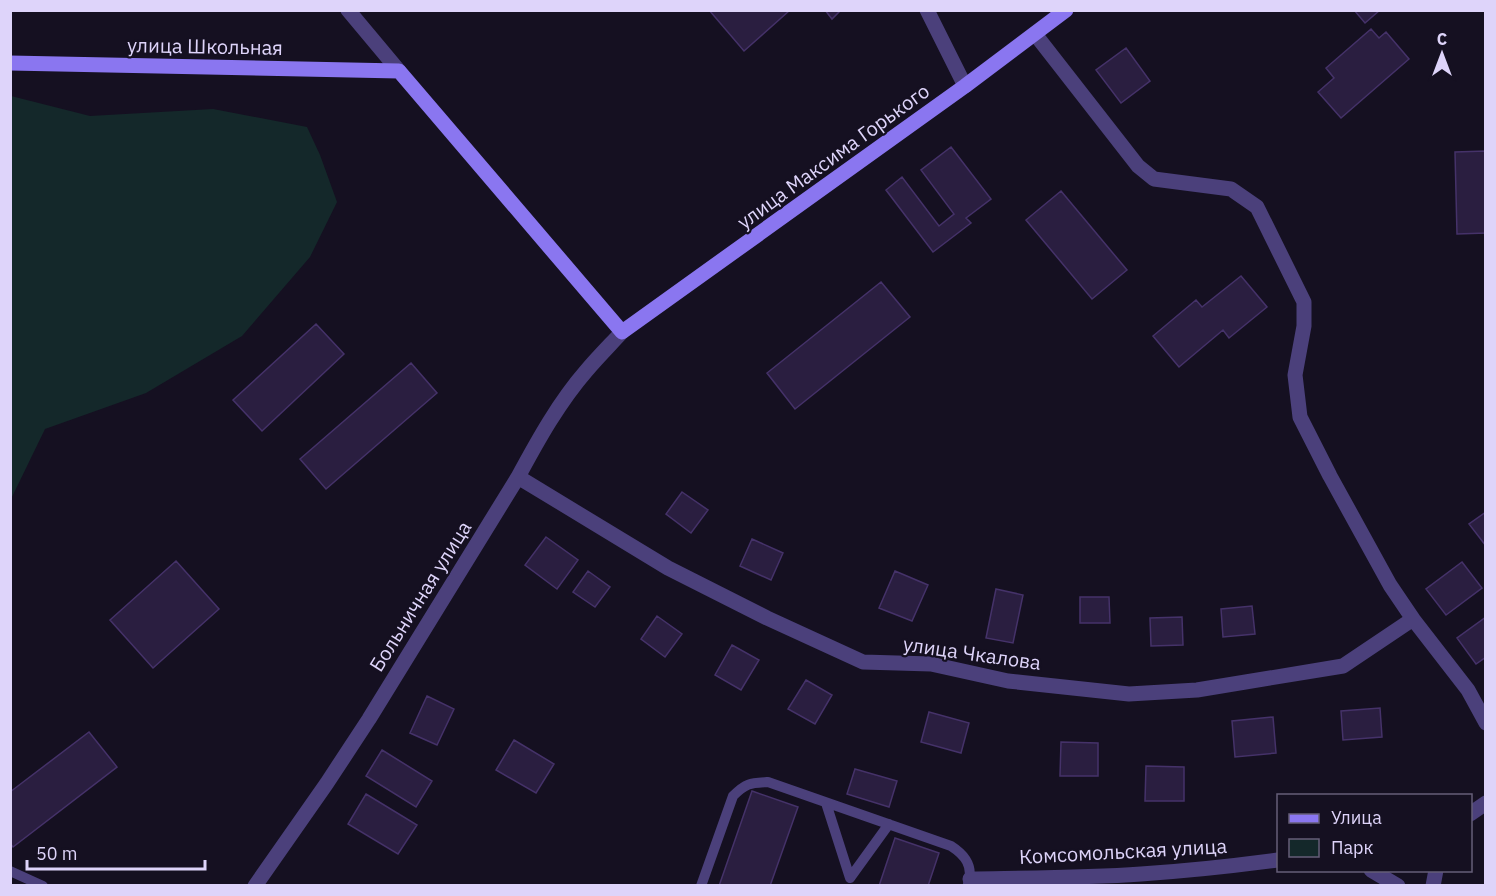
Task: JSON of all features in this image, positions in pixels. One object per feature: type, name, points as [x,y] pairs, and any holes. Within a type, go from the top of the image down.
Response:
[{"type":"street","points":[[348,10],[622,332]]},
{"type":"street","points":[[927,10],[965,86]]},
{"type":"street","name":"улица Максима Горького","points":[[622,332],[965,86],[1066,10]]},
{"type":"street","points":[[1035,34],[1138,166],[1154,179],[1231,189],[1257,207],[1304,302],[1304,326],[1295,375],[1300,417],[1390,585],[1413,619],[1468,690],[1485,723]]},
{"type":"street","name":"улица Школьная","points":[[10,63],[399,71]]},
{"type":"street","name":"Больничная улица","points":[[255,885],[363,728],[519,477],[560,405],[586,371],[622,332]]},
{"type":"street","name":"улица Чкалова","points":[[519,477],[668,568],[767,618],[862,662],[931,664],[1008,681],[1129,694],[1197,690],[1343,666],[1413,619]]},
{"type":"street","points":[[1472,813],[1485,803]]},
{"type":"street","name":"Комсомольская улица","points":[[969,882],[1141,874],[1277,860]]},
{"type":"street","points":[[1375,872],[1398,885]]},
{"type":"lane","points":[[702,885],[733,796],[740,788],[751,783],[768,782],[951,846],[963,853],[969,864],[969,882]]},
{"type":"lane","points":[[826,802],[848,882]]},
{"type":"lane","points":[[848,882],[889,824]]},
{"type":"lane","points":[[10,871],[43,885]]},
{"type":"green space","points":[[11,96],[90,116],[213,109],[307,127],[337,202],[310,257],[242,336],[146,393],[45,429],[11,499]]},
{"type":"building","points":[[709,10],[789,10],[789,11],[744,51]]},
{"type":"building","points":[[825,10],[841,10],[832,19]]},
{"type":"building","points":[[1354,10],[1380,10],[1365,23]]},
{"type":"building","points":[[1371,29],[1379,38],[1386,32],[1409,59],[1341,118],[1318,92],[1334,78],[1326,68]]},
{"type":"building","points":[[1126,48],[1150,81],[1121,103],[1096,70]]},
{"type":"building","points":[[951,147],[991,199],[966,218],[971,223],[933,252],[886,190],[902,177],[939,226],[954,214],[921,170]]},
{"type":"building","points":[[1486,151],[1486,233],[1457,234],[1455,152]]},
{"type":"building","points":[[1061,191],[1127,270],[1092,299],[1026,220]]},
{"type":"building","points":[[1241,276],[1267,307],[1229,338],[1223,330],[1179,367],[1153,336],[1196,300],[1202,307]]},
{"type":"building","points":[[881,282],[910,317],[795,409],[767,373]]},
{"type":"building","points":[[316,324],[344,354],[262,431],[233,400]]},
{"type":"building","points":[[411,363],[437,393],[326,489],[300,459]]},
{"type":"building","points":[[682,492],[708,510],[691,533],[666,514]]},
{"type":"building","points":[[1486,512],[1486,546],[1469,524]]},
{"type":"building","points":[[546,537],[578,560],[557,589],[525,565]]},
{"type":"building","points":[[752,539],[783,553],[771,580],[740,566]]},
{"type":"building","points":[[176,561],[219,609],[153,668],[110,620]]},
{"type":"building","points":[[1462,562],[1482,588],[1446,615],[1426,589]]},
{"type":"building","points":[[588,571],[610,587],[595,607],[573,592]]},
{"type":"building","points":[[895,571],[928,585],[912,621],[879,608]]},
{"type":"building","points":[[996,589],[1023,595],[1013,643],[986,638]]},
{"type":"building","points":[[1080,597],[1109,597],[1110,623],[1080,623]]},
{"type":"building","points":[[1252,606],[1255,634],[1223,637],[1221,609]]},
{"type":"building","points":[[657,616],[682,634],[665,657],[641,639]]},
{"type":"building","points":[[1182,617],[1183,645],[1151,646],[1150,618]]},
{"type":"building","points":[[1486,617],[1486,657],[1476,664],[1457,638]]},
{"type":"building","points":[[732,645],[759,660],[741,690],[715,675]]},
{"type":"building","points":[[806,680],[832,695],[815,724],[788,709]]},
{"type":"building","points":[[427,696],[454,709],[437,745],[410,733]]},
{"type":"building","points":[[1380,708],[1382,737],[1343,740],[1341,711]]},
{"type":"building","points":[[929,712],[969,723],[961,753],[921,742]]},
{"type":"building","points":[[1273,717],[1276,753],[1235,757],[1232,721]]},
{"type":"building","points":[[89,732],[117,767],[13,847],[10,843],[10,792]]},
{"type":"building","points":[[514,740],[554,764],[536,793],[496,770]]},
{"type":"building","points":[[1061,742],[1098,743],[1098,776],[1060,776]]},
{"type":"building","points":[[382,750],[432,781],[416,807],[366,776]]},
{"type":"building","points":[[1146,766],[1184,767],[1184,801],[1145,801]]},
{"type":"building","points":[[855,769],[897,781],[889,807],[847,794]]},
{"type":"building","points":[[752,791],[798,807],[770,886],[719,886]]},
{"type":"building","points":[[366,794],[417,825],[398,854],[348,824]]},
{"type":"building","points":[[895,838],[939,853],[928,886],[879,886]]}]
